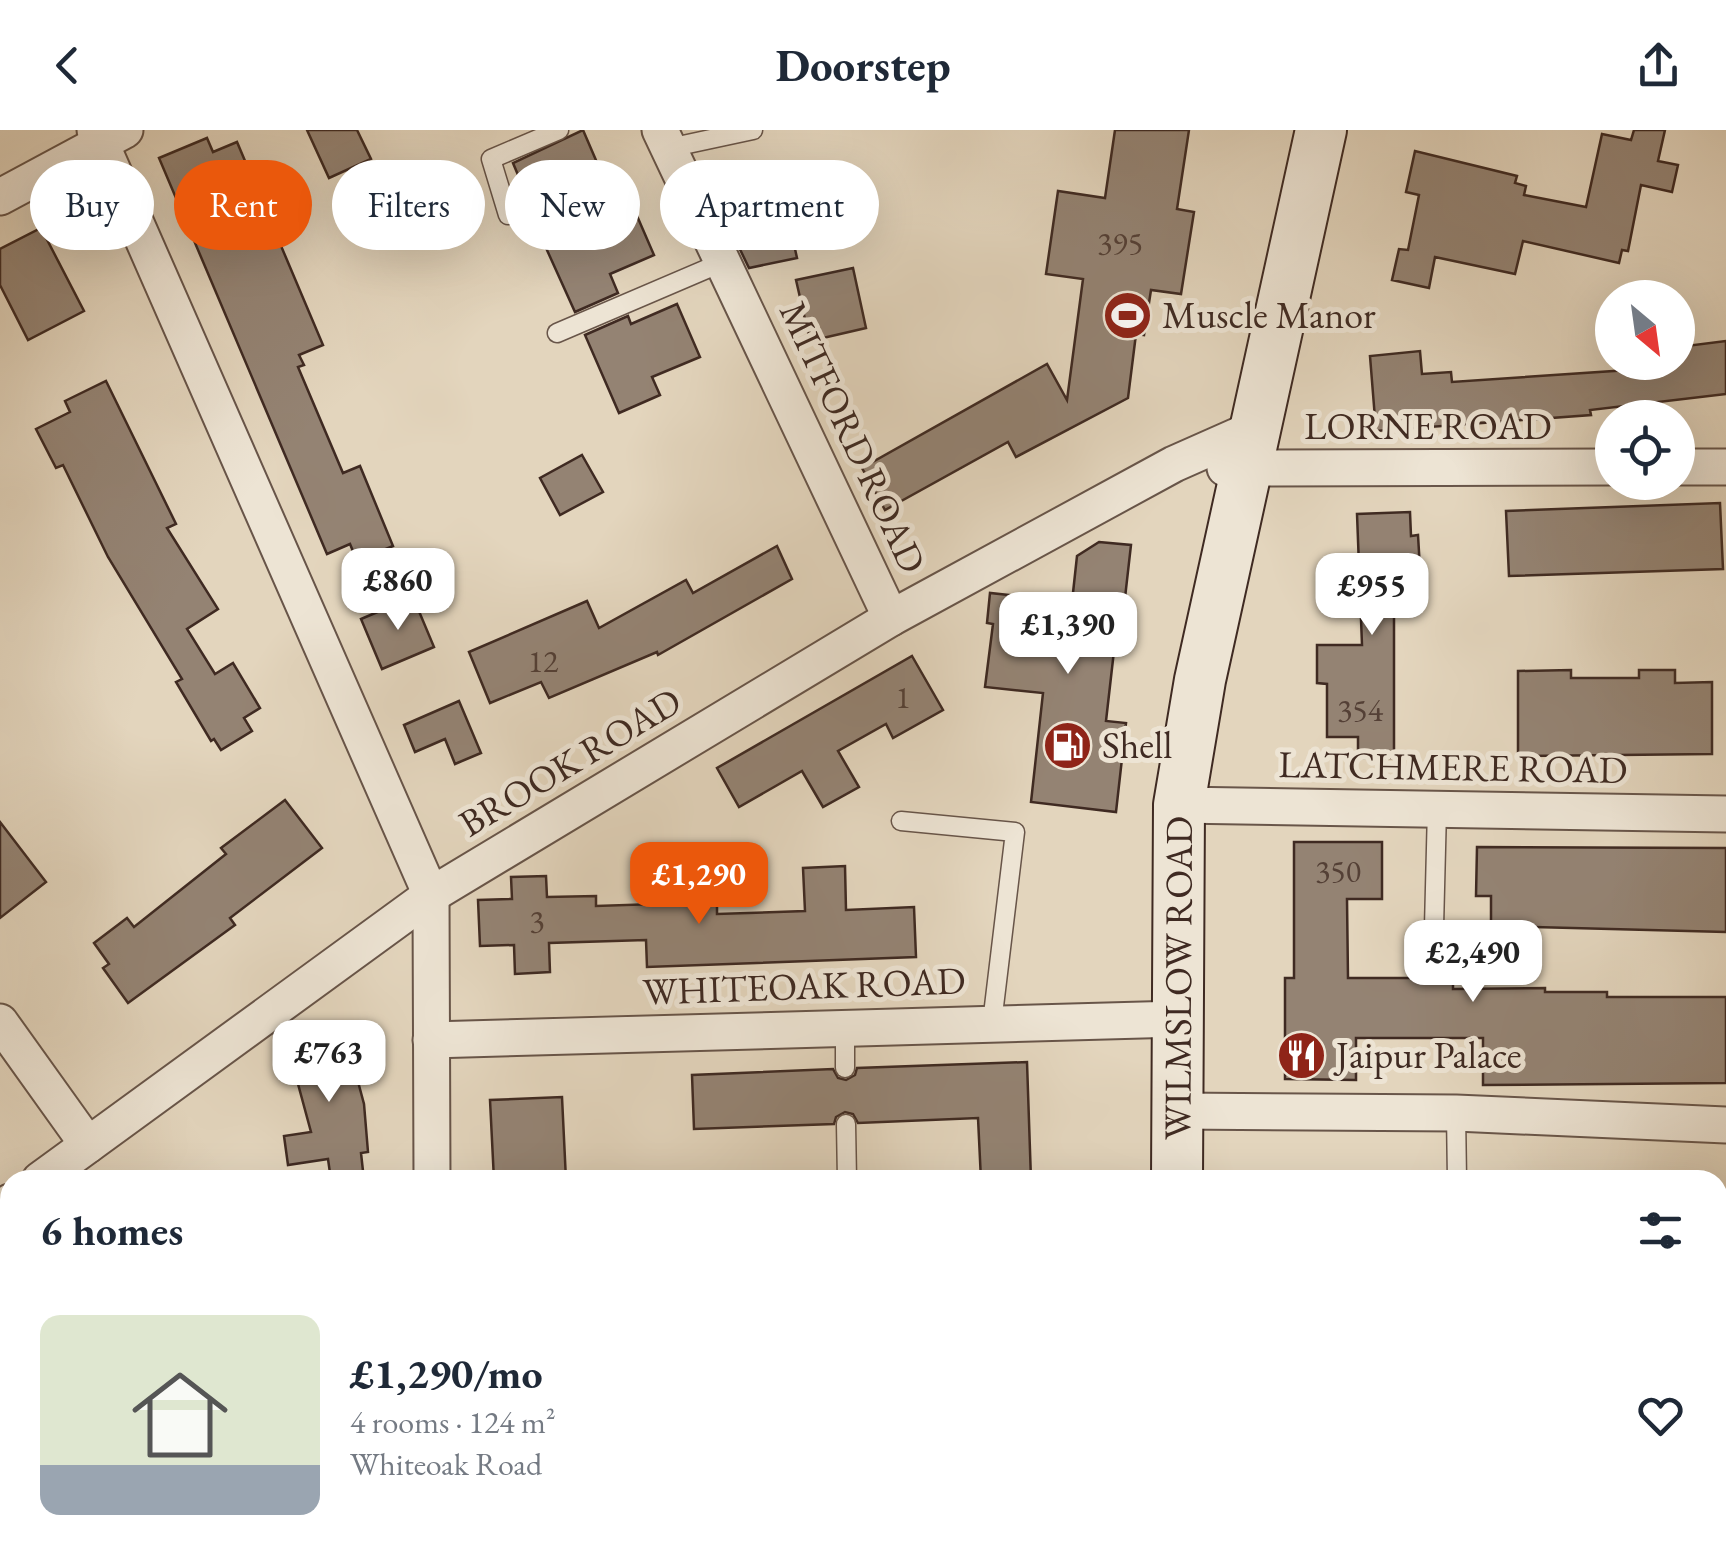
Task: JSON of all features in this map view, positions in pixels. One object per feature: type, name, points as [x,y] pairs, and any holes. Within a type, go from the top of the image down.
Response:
[{"type":"main road","name":"WILMSLOW ROAD","points":[[1177,1170],[1179,805],[1200,680],[1321,130]]},
{"type":"street","points":[[0,197],[107,134],[431,895],[432,1170]]},
{"type":"street","name":"MITFORD ROAD","points":[[664,139],[891,618]]},
{"type":"street","name":"BROOK ROAD","points":[[54,1170],[431,895],[891,618],[1174,464],[1249,449]]},
{"type":"street","name":"LORNE ROAD","points":[[1249,449],[1595,466]]},
{"type":"street","points":[[1695,467],[1726,467]]},
{"type":"street","name":"LATCHMERE ROAD","points":[[1179,805],[1726,814]]},
{"type":"street","name":"WHITEOAK ROAD","points":[[431,1040],[1179,1019]]},
{"type":"street","points":[[0,1022],[88,1145]]},
{"type":"street","points":[[1178,1111],[1456,1113],[1726,1125]]},
{"type":"lane","points":[[505,206],[491,159],[559,130]]},
{"type":"lane","points":[[664,139],[753,130]]},
{"type":"lane","points":[[558,333],[723,262]]},
{"type":"lane","points":[[1434,927],[1437,809]]},
{"type":"lane","points":[[901,821],[1015,832],[992,1023]]},
{"type":"lane","points":[[845,1028],[845,1068]]},
{"type":"lane","points":[[1456,1113],[1458,1170]]},
{"type":"lane","points":[[846,1124],[847,1170]]},
{"type":"building","points":[[307,130],[357,130],[371,159],[332,160],[329,178]]},
{"type":"building","points":[[583,130],[596,160],[519,160]]},
{"type":"building","points":[[1115,130],[1189,130],[1177,209],[1194,212],[1181,294],[1151,290],[1144,335],[1136,334],[1128,398],[1016,457],[1008,442],[885,510],[862,468],[1047,364],[1067,400],[1083,279],[1046,274],[1058,191],[1105,198]]},
{"type":"building","points":[[1634,130],[1665,130],[1658,161],[1678,165],[1672,192],[1641,185],[1628,251],[1622,250],[1619,263],[1523,241],[1515,274],[1435,257],[1429,288],[1392,280],[1399,249],[1408,250],[1419,195],[1406,192],[1415,151],[1517,176],[1515,183],[1526,186],[1524,195],[1586,207],[1602,134],[1631,140]]},
{"type":"building","points":[[207,138],[213,152],[237,142],[245,160],[174,160],[174,193],[159,158]]},
{"type":"building","points":[[640,223],[654,255],[610,274],[618,293],[575,312],[547,250],[640,250]]},
{"type":"building","points":[[30,234],[30,250],[52,250],[84,311],[28,340],[0,285],[0,249]]},
{"type":"building","points":[[198,250],[283,250],[323,345],[299,355],[304,365],[298,367],[343,473],[360,466],[393,546],[357,561],[350,544],[327,554]]},
{"type":"building","points":[[740,250],[795,250],[797,258],[749,268]]},
{"type":"building","points":[[853,268],[866,328],[810,341],[796,280]]},
{"type":"building","points":[[677,304],[700,357],[652,377],[660,395],[619,413],[585,335],[628,316],[631,324]]},
{"type":"building","points":[[1726,341],[1726,394],[1675,400],[1595,400],[1591,415],[1376,431],[1370,356],[1420,351],[1422,374],[1451,372],[1452,382],[1595,372],[1595,380],[1695,380],[1695,345]]},
{"type":"building","points":[[106,381],[176,524],[167,528],[218,609],[187,629],[215,674],[233,663],[260,708],[244,718],[252,731],[221,750],[214,739],[211,741],[176,682],[182,679],[108,557],[63,465],[56,468],[36,429],[70,412],[65,401]]},
{"type":"building","points":[[582,455],[603,492],[560,515],[540,478]]},
{"type":"building","points":[[1720,503],[1723,569],[1509,576],[1506,511]]},
{"type":"building","points":[[1410,512],[1411,536],[1418,535],[1421,586],[1404,587],[1404,606],[1394,607],[1394,758],[1358,758],[1358,737],[1327,737],[1327,684],[1317,683],[1317,645],[1362,645],[1357,514]]},
{"type":"building","points":[[1099,542],[1131,545],[1106,721],[1126,723],[1116,812],[1031,802],[1043,693],[985,687],[993,624],[987,623],[990,593],[1072,602],[1077,556]]},
{"type":"building","points":[[777,546],[792,579],[658,655],[657,652],[549,698],[541,682],[490,703],[469,652],[587,601],[599,628],[686,580],[693,593]]},
{"type":"building","points":[[413,597],[434,647],[382,669],[361,619]]},
{"type":"building","points":[[912,656],[943,710],[893,738],[886,724],[838,751],[859,787],[823,807],[802,771],[739,807],[717,768]]},
{"type":"building","points":[[1571,670],[1571,678],[1639,678],[1639,670],[1675,670],[1675,683],[1712,682],[1712,754],[1518,756],[1518,671]]},
{"type":"building","points":[[459,701],[481,753],[455,764],[445,739],[415,752],[404,725]]},
{"type":"building","points":[[285,800],[322,848],[230,918],[235,925],[128,1003],[103,968],[109,964],[94,943],[127,918],[134,927],[226,854],[221,848]]},
{"type":"building","points":[[0,822],[46,882],[0,918]]},
{"type":"building","points":[[1294,842],[1382,842],[1382,899],[1347,899],[1348,978],[1453,978],[1453,989],[1545,988],[1545,992],[1607,992],[1607,997],[1726,997],[1726,1083],[1483,1085],[1483,1038],[1356,1038],[1356,1080],[1285,1079],[1285,978],[1294,978]]},
{"type":"building","points":[[1477,847],[1726,848],[1726,932],[1491,926],[1491,896],[1476,896]]},
{"type":"building","points":[[845,866],[846,910],[914,907],[916,957],[647,967],[646,940],[549,943],[550,972],[515,974],[514,945],[480,946],[478,900],[512,899],[511,877],[546,876],[547,897],[596,896],[596,906],[717,902],[717,914],[805,911],[803,868]]},
{"type":"building","points":[[342,1022],[364,1104],[368,1152],[361,1153],[363,1170],[330,1170],[328,1159],[288,1165],[284,1136],[311,1132],[291,1058],[301,1055],[295,1035]]},
{"type":"building","points":[[1027,1062],[1031,1170],[981,1170],[978,1118],[858,1123],[853,1114],[845,1112],[836,1117],[834,1124],[694,1129],[692,1075],[833,1069],[838,1078],[846,1080],[855,1075],[857,1068]]},
{"type":"building","points":[[562,1097],[566,1170],[494,1170],[490,1100]]},
{"type":"place","name":"Muscle Manor","points":[[1127,315]]},
{"type":"place","name":"Shell","points":[[1067,745]]},
{"type":"place","name":"Jaipur Palace","points":[[1301,1055]]}]
